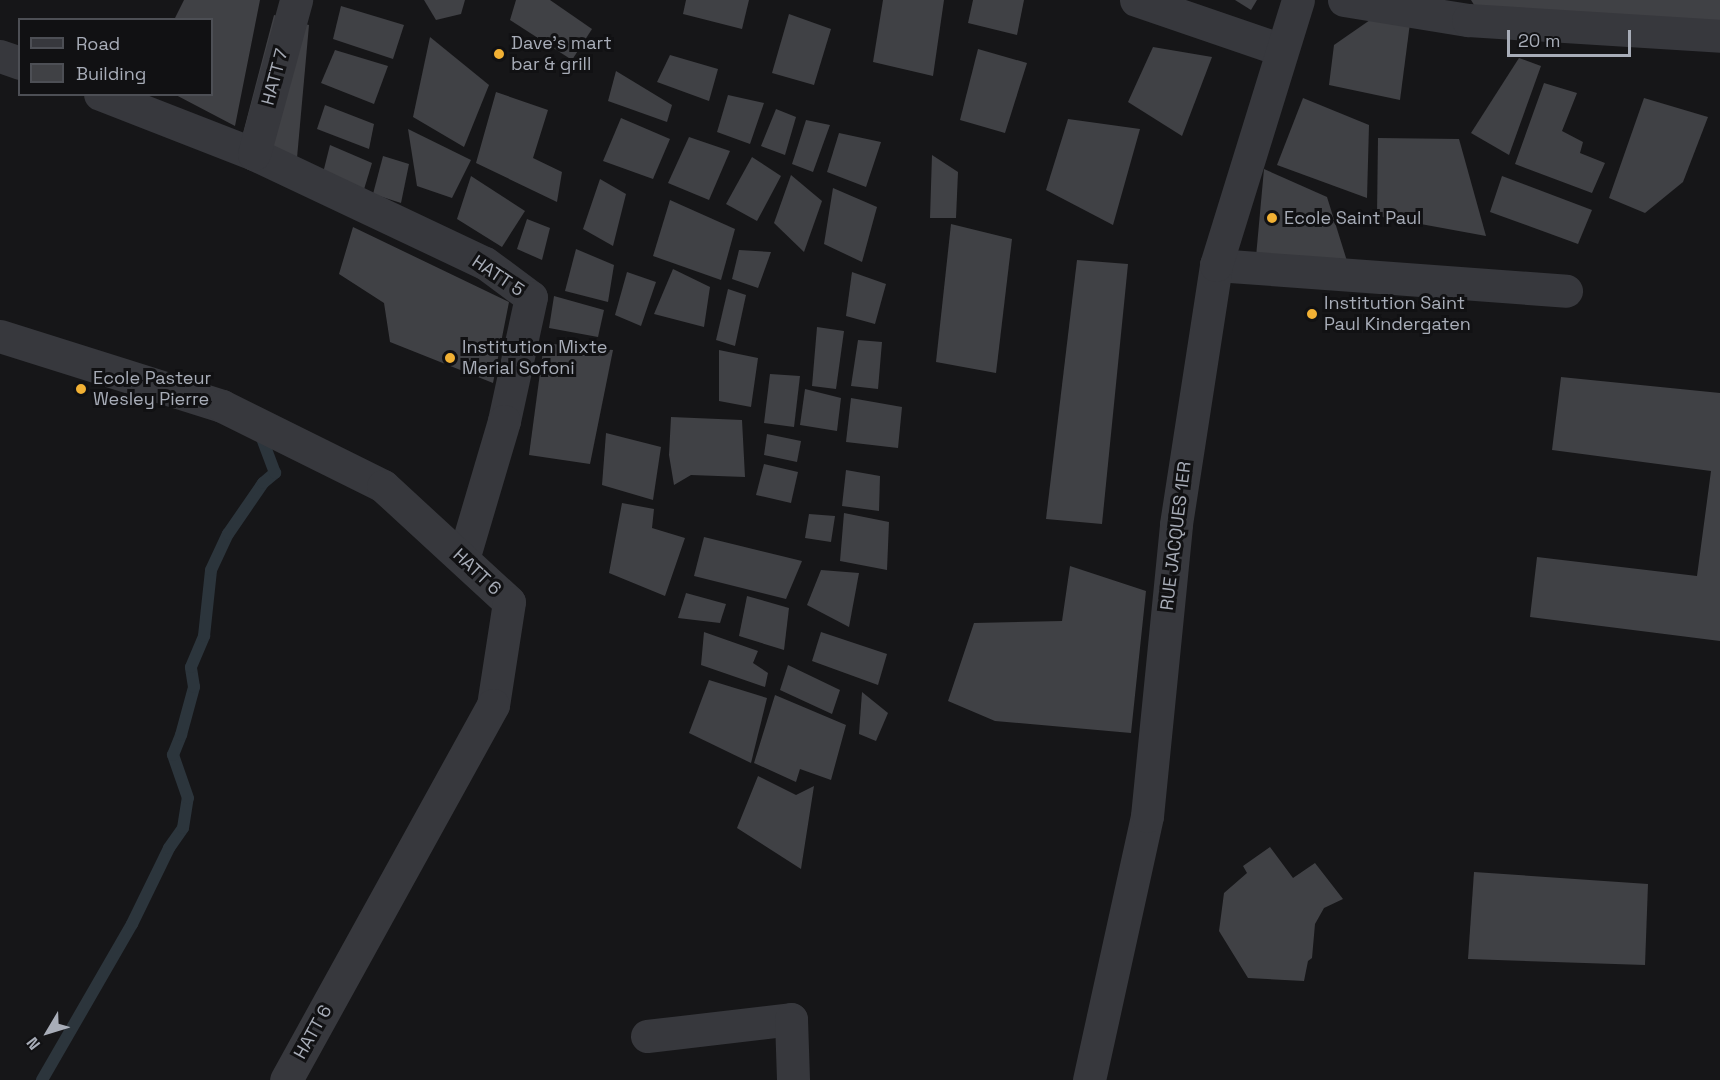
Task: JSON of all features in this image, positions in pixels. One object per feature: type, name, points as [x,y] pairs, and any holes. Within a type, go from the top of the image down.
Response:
[{"type":"street","name":"HATT 7","points":[[254,154],[296,0]]},
{"type":"street","points":[[1136,0],[1282,50]]},
{"type":"street","name":"RUE JACQUES 1ER","points":[[1089,1080],[1147,816],[1176,524],[1216,265],[1299,0]]},
{"type":"street","points":[[1344,0],[1468,20],[1720,36]]},
{"type":"street","points":[[0,56],[18,62]]},
{"type":"street","points":[[105,96],[254,154]]},
{"type":"street","name":"HATT 5","points":[[254,154],[485,263],[531,297],[504,421],[463,559]]},
{"type":"street","points":[[1216,265],[1566,291]]},
{"type":"street","name":"HATT 6","points":[[0,336],[222,406],[382,486],[509,602],[493,705],[286,1080]]},
{"type":"street","points":[[647,1036],[791,1019],[793,1080]]},
{"type":"building","points":[[184,0],[260,0],[235,126],[178,96],[213,96],[213,18],[175,18]]},
{"type":"building","points":[[424,0],[465,0],[461,14],[436,20]]},
{"type":"building","points":[[516,0],[550,0],[592,29],[572,60],[510,20]]},
{"type":"building","points":[[686,0],[749,0],[742,29],[683,14]]},
{"type":"building","points":[[883,0],[944,0],[933,76],[873,62]]},
{"type":"building","points":[[973,0],[1024,0],[1017,35],[968,23]]},
{"type":"building","points":[[1235,0],[1257,0],[1251,10]]},
{"type":"building","points":[[1471,0],[1720,0],[1720,46],[1489,29]]},
{"type":"building","points":[[341,6],[404,25],[393,59],[333,39]]},
{"type":"building","points":[[789,14],[831,29],[814,85],[772,73]]},
{"type":"building","points":[[274,15],[309,25],[294,191],[242,137]]},
{"type":"building","points":[[1370,20],[1410,23],[1400,100],[1329,85],[1334,45]]},
{"type":"building","points":[[430,37],[489,85],[464,147],[413,117]]},
{"type":"building","points":[[1153,47],[1212,57],[1182,136],[1128,102]]},
{"type":"building","points":[[978,49],[1027,63],[1005,133],[960,120]]},
{"type":"building","points":[[335,50],[388,66],[374,104],[321,83]]},
{"type":"building","points":[[670,55],[718,69],[709,101],[657,82]]},
{"type":"building","points":[[1519,58],[1541,66],[1509,155],[1471,133]]},
{"type":"building","points":[[616,71],[672,105],[667,122],[608,101]]},
{"type":"building","points":[[1544,83],[1577,93],[1562,131],[1583,142],[1580,153],[1605,163],[1592,193],[1515,164]]},
{"type":"building","points":[[496,92],[548,110],[533,158],[562,172],[557,202],[476,163]]},
{"type":"building","points":[[728,95],[764,103],[750,144],[717,132]]},
{"type":"building","points":[[1303,98],[1369,125],[1367,198],[1277,165]]},
{"type":"building","points":[[1644,98],[1708,117],[1683,182],[1645,213],[1609,198]]},
{"type":"building","points":[[325,105],[374,124],[369,149],[317,129]]},
{"type":"building","points":[[776,109],[796,117],[785,155],[761,146]]},
{"type":"building","points":[[621,118],[670,139],[653,179],[603,161]]},
{"type":"building","points":[[1068,119],[1140,129],[1113,225],[1046,190]]},
{"type":"building","points":[[806,120],[830,125],[813,172],[792,164]]},
{"type":"building","points":[[408,129],[471,160],[452,198],[417,186]]},
{"type":"building","points":[[839,133],[881,142],[866,187],[827,172]]},
{"type":"building","points":[[689,137],[730,151],[709,200],[668,183]]},
{"type":"building","points":[[1378,138],[1459,139],[1486,236],[1377,216]]},
{"type":"building","points":[[330,145],[372,163],[362,196],[321,181]]},
{"type":"building","points":[[932,155],[958,172],[956,218],[930,218]]},
{"type":"building","points":[[383,156],[409,164],[401,203],[373,194]]},
{"type":"building","points":[[752,157],[781,176],[757,221],[726,204]]},
{"type":"building","points":[[1264,169],[1327,197],[1347,261],[1256,257]]},
{"type":"building","points":[[791,175],[822,201],[804,252],[774,223]]},
{"type":"building","points":[[471,176],[525,211],[502,247],[457,219]]},
{"type":"building","points":[[1502,176],[1592,210],[1578,244],[1490,212]]},
{"type":"building","points":[[600,179],[626,194],[613,246],[583,229]]},
{"type":"building","points":[[833,188],[877,207],[862,262],[824,244]]},
{"type":"building","points":[[670,200],[735,229],[721,280],[653,256]]},
{"type":"building","points":[[527,219],[550,228],[542,260],[517,249]]},
{"type":"building","points":[[951,224],[1012,239],[996,373],[936,362]]},
{"type":"building","points":[[353,227],[509,302],[493,383],[390,342],[384,303],[339,274]]},
{"type":"building","points":[[576,249],[614,265],[608,302],[565,291]]},
{"type":"building","points":[[739,250],[771,252],[758,288],[732,279]]},
{"type":"building","points":[[1077,260],[1128,264],[1102,524],[1046,519]]},
{"type":"building","points":[[673,269],[710,287],[704,327],[654,314]]},
{"type":"building","points":[[627,272],[656,282],[641,326],[615,315]]},
{"type":"building","points":[[852,272],[886,284],[875,324],[846,316]]},
{"type":"building","points":[[728,289],[746,295],[735,346],[716,340]]},
{"type":"building","points":[[554,296],[604,310],[598,337],[549,328]]},
{"type":"building","points":[[817,327],[844,331],[836,389],[812,386]]},
{"type":"building","points":[[858,340],[882,342],[878,389],[851,386]]},
{"type":"building","points":[[544,343],[613,350],[590,464],[529,455]]},
{"type":"building","points":[[719,350],[758,358],[751,407],[719,401]]},
{"type":"building","points":[[770,374],[800,376],[794,427],[764,423]]},
{"type":"building","points":[[1561,377],[1720,393],[1720,641],[1530,617],[1537,557],[1697,576],[1711,471],[1552,450]]},
{"type":"building","points":[[805,389],[841,398],[837,431],[800,425]]},
{"type":"building","points":[[851,398],[902,407],[898,448],[846,442]]},
{"type":"building","points":[[671,417],[742,420],[745,477],[691,475],[674,485],[669,455]]},
{"type":"building","points":[[606,433],[661,447],[653,500],[602,485]]},
{"type":"building","points":[[767,434],[801,441],[797,462],[764,455]]},
{"type":"building","points":[[764,464],[798,472],[791,503],[756,495]]},
{"type":"building","points":[[846,470],[880,476],[879,511],[842,506]]},
{"type":"building","points":[[622,503],[654,509],[652,528],[685,538],[665,596],[609,573]]},
{"type":"building","points":[[844,513],[889,522],[887,570],[840,561]]},
{"type":"building","points":[[809,514],[835,516],[831,542],[805,538]]},
{"type":"building","points":[[704,537],[802,561],[786,599],[694,576]]},
{"type":"building","points":[[1070,566],[1146,591],[1131,733],[995,721],[948,701],[974,623],[1062,621]]},
{"type":"building","points":[[821,570],[859,573],[849,627],[807,605]]},
{"type":"building","points":[[686,593],[726,604],[720,623],[678,618]]},
{"type":"building","points":[[747,596],[789,608],[784,650],[739,636]]},
{"type":"building","points":[[704,632],[758,651],[753,663],[768,673],[765,687],[701,665]]},
{"type":"building","points":[[821,632],[887,654],[878,685],[812,661]]},
{"type":"building","points":[[788,665],[840,690],[832,714],[780,690]]},
{"type":"building","points":[[709,680],[767,698],[751,763],[689,733]]},
{"type":"building","points":[[862,692],[888,713],[876,741],[859,734]]},
{"type":"building","points":[[775,695],[846,725],[831,780],[800,769],[796,782],[754,763]]},
{"type":"building","points":[[758,776],[796,795],[814,786],[801,869],[737,828]]},
{"type":"building","points":[[1270,847],[1293,878],[1315,863],[1343,899],[1324,908],[1315,924],[1312,958],[1308,961],[1304,981],[1248,978],[1219,931],[1224,893],[1247,873],[1243,866]]},
{"type":"building","points":[[1474,872],[1648,884],[1645,965],[1468,959]]},
{"type":"waterway","points":[[42,1080],[132,924],[169,848],[183,828],[188,798],[173,755],[194,687],[191,667],[204,636],[211,570],[228,534],[263,483],[275,473],[260,433]]},
{"type":"place","name":"Dave's mart bar & grill","points":[[499,54]]},
{"type":"place","name":"Ecole Saint Paul","points":[[1272,218]]},
{"type":"place","name":"Institution Saint Paul Kindergaten","points":[[1312,314]]},
{"type":"place","name":"Institution Mixte Merial Sofoni","points":[[450,358]]},
{"type":"place","name":"Ecole Pasteur Wesley Pierre","points":[[81,389]]}]
